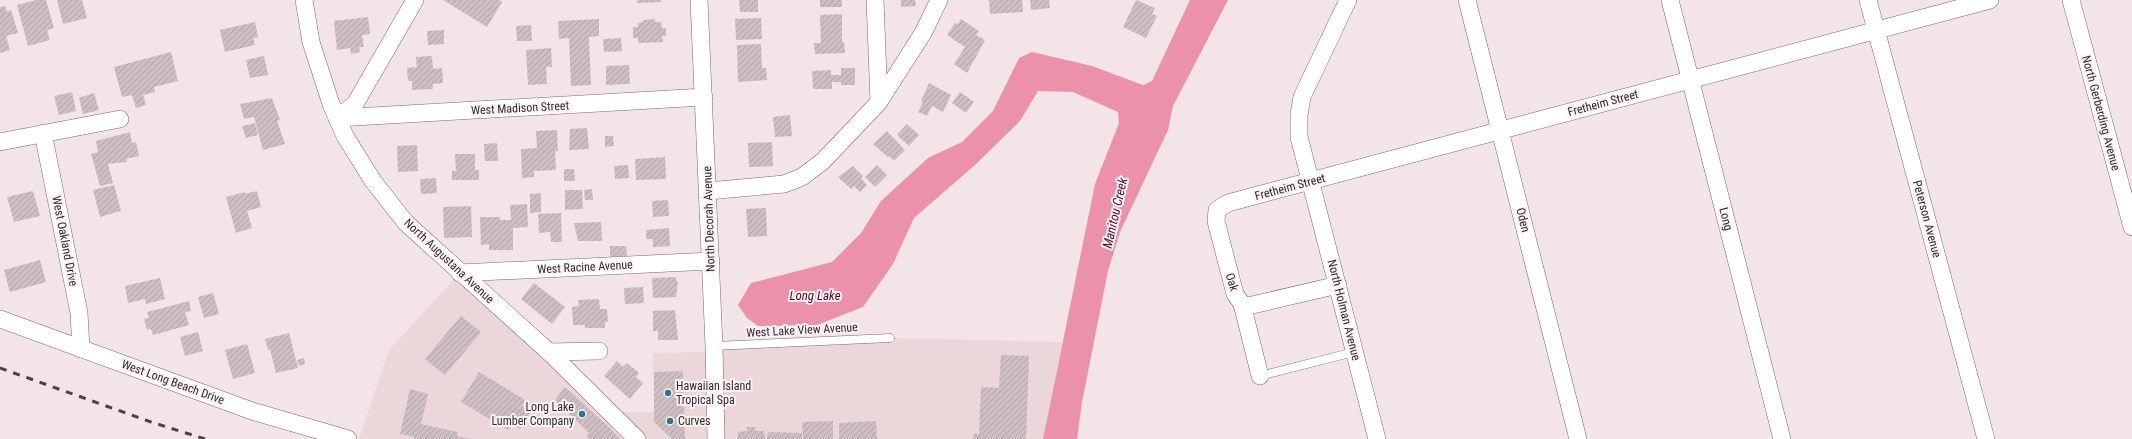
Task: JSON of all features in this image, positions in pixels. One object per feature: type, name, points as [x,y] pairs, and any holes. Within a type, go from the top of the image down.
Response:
[{"type":"street","name":"North Augustana Avenue","points":[[304,0],[311,42],[337,118],[345,136],[373,180],[406,223],[549,352],[637,439]]},
{"type":"street","points":[[337,118],[355,104],[415,0]]},
{"type":"street","name":"North Decorah Avenue","points":[[699,0],[711,261],[716,439]]},
{"type":"street","points":[[875,0],[880,102]]},
{"type":"street","points":[[708,191],[784,184],[802,176],[823,161],[880,102],[923,33],[939,0]]},
{"type":"street","points":[[1311,181],[1300,137],[1299,115],[1302,97],[1348,0]]},
{"type":"street","name":"Oden","points":[[1467,0],[1578,439]]},
{"type":"street","name":"Long","points":[[1670,0],[1782,439]]},
{"type":"street","name":"Peterson Avenue","points":[[1868,0],[1986,439]]},
{"type":"street","name":"Fretheim Street","points":[[1217,210],[1228,203],[1990,0]]},
{"type":"street","name":"North Gerberding Avenue","points":[[2071,0],[2132,227]]},
{"type":"street","name":"West Madison Street","points":[[337,118],[704,97]]},
{"type":"street","points":[[0,142],[120,119]]},
{"type":"street","name":"West Oakland Drive","points":[[43,134],[79,313],[81,349]]},
{"type":"street","name":"North Holman Avenue","points":[[1311,181],[1377,439]]},
{"type":"street","name":"Oak","points":[[1217,210],[1216,221],[1235,294],[1242,304],[1248,306],[1338,285]]},
{"type":"street","name":"West Racine Avenue","points":[[460,273],[711,261]]},
{"type":"street","points":[[1242,304],[1260,376]]},
{"type":"street","name":"West Long Beach Drive","points":[[0,319],[252,411],[348,439]]},
{"type":"street","points":[[549,352],[599,351]]},
{"type":"lane","name":"West Lake View Avenue","points":[[714,346],[890,338]]},
{"type":"lane","points":[[1260,376],[1354,352]]},
{"type":"shaded area","points":[[460,273],[610,412],[654,412],[653,353],[701,352],[714,346],[890,338],[1062,342],[1043,439],[359,439],[389,350]]},
{"type":"water","name":"Long Lake","points":[[1190,0],[1228,0],[1173,106],[1168,130],[1120,232],[1108,271],[1082,402],[1077,439],[1043,439],[1095,184],[1119,123],[1118,112],[1073,92],[1038,91],[1020,121],[975,165],[914,218],[893,264],[863,307],[817,325],[758,326],[747,318],[738,305],[751,283],[832,262],[861,233],[881,201],[928,158],[962,142],[993,111],[1019,58],[1032,52],[1092,66],[1143,85],[1152,81]]},
{"type":"building","points":[[37,0],[46,0],[54,28],[47,30],[50,40],[28,46],[17,5]]},
{"type":"building","points":[[57,0],[82,0],[87,18],[63,24]]},
{"type":"building","points":[[443,0],[499,0],[502,2],[487,27]]},
{"type":"building","points":[[637,0],[661,0],[661,2],[637,3]]},
{"type":"building","points":[[739,0],[758,0],[758,12],[740,12]]},
{"type":"building","points":[[820,0],[842,0],[842,7],[820,7]]},
{"type":"building","points":[[901,0],[915,0],[916,6],[901,7]]},
{"type":"building","points":[[989,0],[1022,0],[1023,12],[990,14]]},
{"type":"building","points":[[1030,0],[1049,0],[1050,8],[1031,10]]},
{"type":"building","points":[[1136,0],[1155,8],[1152,14],[1157,16],[1146,38],[1123,27]]},
{"type":"building","points":[[5,6],[7,12],[11,10],[18,33],[6,36],[10,50],[0,53],[0,7]]},
{"type":"building","points":[[842,14],[842,42],[844,42],[845,53],[815,54],[814,43],[821,43],[820,15]]},
{"type":"building","points":[[368,17],[370,34],[362,35],[364,47],[359,47],[360,52],[351,54],[350,48],[337,50],[334,21]]},
{"type":"building","points":[[761,18],[762,39],[736,40],[735,19]]},
{"type":"building","points":[[599,19],[599,36],[589,37],[591,85],[571,86],[569,38],[559,39],[558,21]]},
{"type":"building","points":[[655,19],[655,22],[661,22],[662,28],[666,28],[666,36],[662,36],[663,42],[638,43],[638,38],[633,38],[633,27],[638,27],[638,23],[643,22],[643,20]]},
{"type":"building","points":[[961,19],[979,31],[976,35],[985,40],[967,73],[954,64],[965,47],[947,35],[955,23],[958,24]]},
{"type":"building","points":[[255,22],[258,37],[253,38],[255,45],[225,52],[220,30]]},
{"type":"building","points":[[531,25],[532,41],[517,41],[516,26]]},
{"type":"building","points":[[444,30],[444,44],[428,45],[427,31]]},
{"type":"building","points":[[621,38],[622,51],[604,52],[603,39]]},
{"type":"building","points":[[761,44],[762,68],[766,68],[767,80],[738,82],[737,45]]},
{"type":"building","points":[[551,48],[552,67],[546,67],[547,84],[528,85],[526,50]]},
{"type":"building","points":[[171,52],[178,81],[154,87],[155,92],[143,95],[146,105],[136,108],[132,95],[122,97],[114,67]]},
{"type":"building","points":[[264,56],[268,75],[250,78],[246,60]]},
{"type":"building","points":[[432,56],[433,69],[442,68],[443,83],[433,84],[433,89],[412,90],[412,81],[408,81],[407,68],[417,67],[416,57]]},
{"type":"building","points":[[629,65],[630,84],[606,85],[606,66]]},
{"type":"building","points":[[841,68],[855,68],[855,85],[841,85],[841,82],[832,82],[832,89],[813,89],[812,71],[831,70],[831,75],[841,75]]},
{"type":"building","points":[[929,83],[951,95],[943,112],[932,106],[927,116],[918,112]]},
{"type":"building","points":[[72,92],[76,111],[59,115],[54,96]]},
{"type":"building","points":[[960,92],[974,102],[966,113],[952,103]]},
{"type":"building","points":[[94,93],[99,110],[83,114],[79,98]]},
{"type":"building","points":[[272,98],[280,120],[277,121],[285,144],[263,150],[254,117],[244,119],[240,104]]},
{"type":"building","points":[[790,115],[792,136],[775,137],[773,117]]},
{"type":"building","points":[[255,123],[258,135],[246,138],[242,126]]},
{"type":"building","points":[[907,124],[919,135],[909,146],[897,135]]},
{"type":"building","points":[[587,128],[589,149],[569,150],[570,129]]},
{"type":"building","points":[[557,130],[558,151],[555,151],[556,170],[534,171],[534,177],[522,178],[521,149],[537,148],[536,131]]},
{"type":"building","points":[[887,131],[905,150],[894,161],[873,144]]},
{"type":"building","points":[[130,132],[132,143],[136,142],[139,156],[126,159],[127,162],[108,164],[113,183],[100,186],[91,154],[98,152],[96,141]]},
{"type":"building","points":[[605,136],[613,136],[614,146],[605,147]]},
{"type":"building","points":[[772,142],[773,166],[749,167],[748,143]]},
{"type":"building","points":[[497,143],[498,161],[485,161],[484,144]]},
{"type":"building","points":[[417,145],[418,171],[398,172],[397,146]]},
{"type":"building","points":[[455,154],[475,154],[475,170],[479,170],[479,180],[452,180],[452,171],[456,171]]},
{"type":"building","points":[[665,157],[666,179],[636,180],[635,159]]},
{"type":"building","points":[[628,165],[629,178],[615,179],[614,166]]},
{"type":"building","points":[[877,165],[887,175],[875,187],[865,177]]},
{"type":"building","points":[[853,166],[863,176],[861,178],[867,185],[860,192],[854,186],[851,189],[838,177]]},
{"type":"building","points":[[564,169],[574,169],[575,181],[564,181]]},
{"type":"building","points":[[436,178],[437,193],[421,194],[420,179]]},
{"type":"building","points":[[114,185],[121,211],[100,217],[93,190]]},
{"type":"building","points":[[592,189],[593,200],[585,200],[584,190]]},
{"type":"building","points":[[565,190],[582,190],[583,209],[565,210]]},
{"type":"building","points":[[33,191],[40,216],[14,222],[7,197]]},
{"type":"building","points":[[257,191],[261,207],[247,211],[252,228],[236,233],[226,197],[245,192],[245,194]]},
{"type":"building","points":[[541,193],[541,212],[530,213],[530,194]]},
{"type":"building","points":[[668,200],[669,216],[653,217],[652,201]]},
{"type":"building","points":[[527,204],[528,227],[513,228],[513,250],[489,250],[489,244],[481,245],[480,217],[500,217],[500,220],[511,220],[510,205]]},
{"type":"building","points":[[471,206],[472,237],[444,238],[443,207]]},
{"type":"building","points":[[766,208],[767,236],[748,237],[746,209]]},
{"type":"building","points":[[561,213],[562,242],[551,242],[550,232],[539,233],[538,214]]},
{"type":"building","points":[[601,222],[602,241],[578,241],[574,223]]},
{"type":"building","points":[[669,228],[670,246],[653,247],[653,239],[646,239],[646,230]]},
{"type":"building","points":[[610,246],[626,246],[627,256],[610,257]]},
{"type":"building","points":[[40,260],[46,282],[10,292],[4,270]]},
{"type":"building","points":[[675,277],[678,283],[676,297],[653,298],[652,278]]},
{"type":"building","points":[[160,278],[165,299],[146,304],[145,299],[128,303],[125,286]]},
{"type":"building","points":[[534,283],[565,307],[552,324],[521,299]]},
{"type":"building","points":[[643,287],[644,303],[625,304],[624,288]]},
{"type":"building","points":[[213,293],[219,314],[204,318],[198,297]]},
{"type":"building","points":[[599,299],[600,309],[607,309],[608,322],[605,322],[605,328],[585,328],[585,325],[573,325],[572,307],[579,306],[578,300]]},
{"type":"building","points":[[189,301],[191,311],[185,312],[189,325],[153,335],[151,329],[147,330],[144,319],[149,318],[147,312]]},
{"type":"building","points":[[675,310],[678,340],[658,340],[658,331],[653,331],[653,311]]},
{"type":"building","points":[[461,316],[481,332],[445,375],[425,359]]},
{"type":"building","points":[[198,332],[203,351],[185,356],[180,337]]},
{"type":"building","points":[[289,333],[298,368],[276,373],[270,349],[268,350],[265,339]]},
{"type":"building","points":[[247,344],[255,373],[233,379],[225,350]]},
{"type":"building","points":[[1001,355],[1029,356],[1026,439],[973,439],[974,434],[979,434],[981,387],[999,388]]},
{"type":"building","points":[[304,358],[305,364],[299,366],[297,360]]},
{"type":"building","points":[[617,361],[623,367],[627,363],[639,373],[636,377],[643,383],[630,399],[604,376]]},
{"type":"building","points":[[683,371],[685,439],[672,439],[654,422],[654,372]]},
{"type":"building","points":[[479,372],[525,400],[522,406],[530,412],[520,429],[512,424],[508,430],[461,402]]},
{"type":"building","name":"Long Lake Lumber Company","points":[[565,387],[620,439],[590,439],[586,436],[589,433],[555,400]]},
{"type":"building","points":[[410,389],[428,394],[421,424],[458,432],[457,436],[470,439],[414,439],[414,437],[400,434]]},
{"type":"building","points":[[833,421],[833,439],[803,439],[802,422]]},
{"type":"building","points":[[876,421],[877,439],[839,439],[839,423]]},
{"type":"building","points":[[747,427],[755,427],[755,431],[764,431],[765,439],[738,439],[738,432],[747,431]]},
{"type":"building","points":[[768,432],[802,433],[802,439],[767,439]]},
{"type":"railway","points":[[0,368],[151,422],[205,439]]},
{"type":"place","name":"Hawaiian Island Tropical Spa","points":[[668,393]]},
{"type":"place","name":"Long Lake Lumber Company","points":[[582,414]]},
{"type":"place","name":"Curves","points":[[670,421]]},
{"type":"water label","name":"Manitou Creek","points":[[1115,213]]}]
